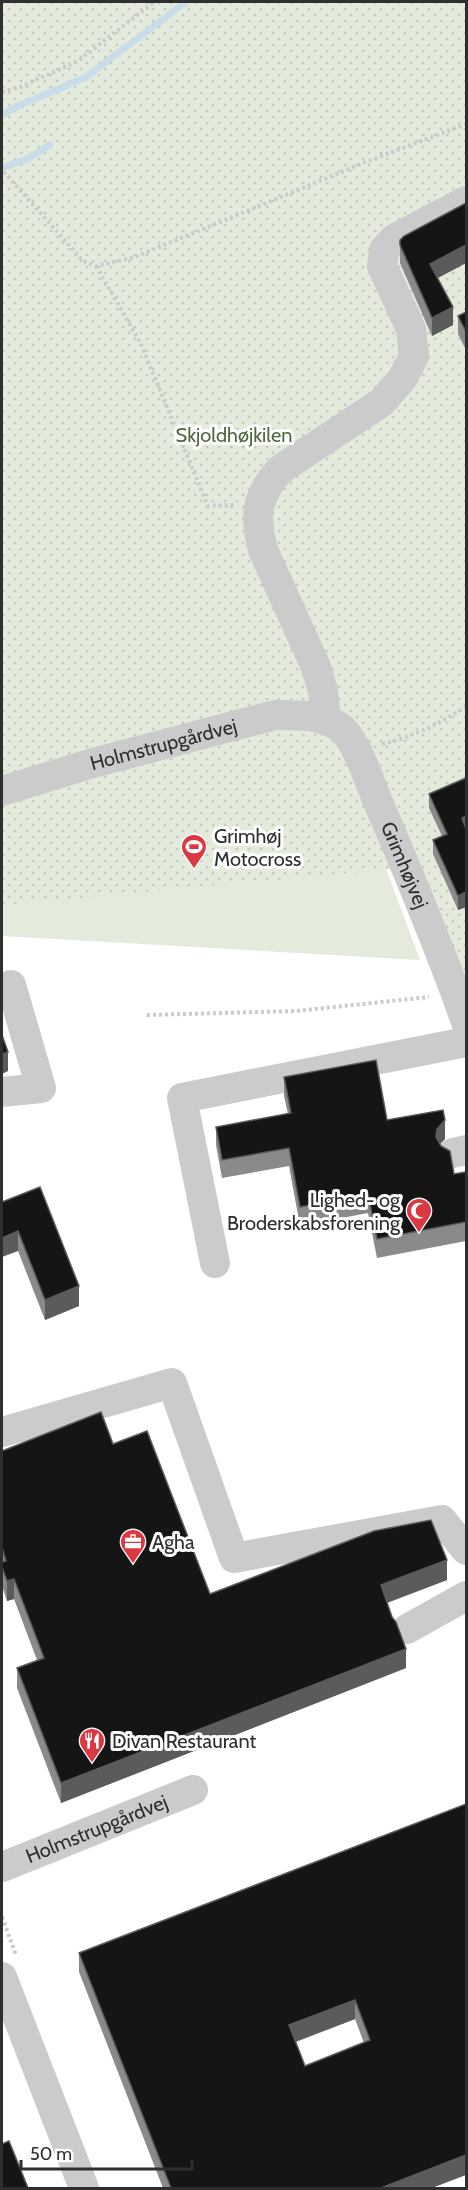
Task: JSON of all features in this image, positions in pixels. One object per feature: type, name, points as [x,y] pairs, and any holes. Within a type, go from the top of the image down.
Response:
[{"type":"street","points":[[326,721],[316,668],[262,550],[258,531],[260,504],[268,483],[281,469],[382,402],[402,380],[414,356],[411,329],[382,266],[384,250],[394,239],[466,201]]},
{"type":"street","name":"Holmstrupgårdvej","points":[[2,791],[93,763],[275,715],[303,716],[326,721]]},
{"type":"street","name":"Grimhøjvej","points":[[326,721],[344,731],[356,750],[466,1022]]},
{"type":"street","points":[[2,1092],[41,1088],[12,985]]},
{"type":"street","points":[[215,1263],[182,1098],[466,1042]]},
{"type":"street","points":[[2,1432],[172,1383],[234,1558],[442,1520],[466,1550]]},
{"type":"street","points":[[407,1629],[466,1596]]},
{"type":"street","name":"Holmstrupgårdvej","points":[[2,1867],[193,1790]]},
{"type":"street","points":[[2,1977],[84,2188]]},
{"type":"path","points":[[2,92],[20,87],[78,61],[154,2]]},
{"type":"path","points":[[2,166],[4,172],[83,261],[96,266],[135,256],[466,124]]},
{"type":"path","points":[[96,266],[140,342],[208,506],[260,504]]},
{"type":"path","points":[[356,750],[401,739],[443,722],[466,707]]},
{"type":"path","points":[[147,1015],[296,1011],[456,994]]},
{"type":"green space","name":"Skjoldhøjkilen","points":[[2,2],[466,2],[466,1022],[405,868],[2,905]]},
{"type":"green space","name":"Grimhøj Motocross","points":[[351,774],[420,960],[2,936],[2,805]]},
{"type":"building","points":[[466,203],[466,245],[430,264],[453,307],[432,318],[400,245],[400,240]]},
{"type":"building","points":[[466,312],[466,332],[458,316]]},
{"type":"building","points":[[466,778],[466,816],[462,818],[466,829],[466,892],[458,896],[433,840],[447,834],[429,794]]},
{"type":"building","points":[[2,1035],[8,1052],[2,1054]]},
{"type":"building","points":[[376,1060],[387,1120],[443,1110],[445,1120],[437,1129],[436,1137],[441,1146],[450,1151],[454,1174],[466,1172],[466,1222],[377,1239],[368,1194],[300,1207],[289,1148],[222,1160],[216,1127],[291,1113],[284,1077]]},
{"type":"building","points":[[40,1187],[79,1286],[45,1300],[18,1231],[2,1238],[2,1202]]},
{"type":"building","points":[[101,1412],[113,1444],[147,1431],[210,1594],[374,1531],[431,1520],[447,1560],[381,1585],[406,1649],[61,1783],[17,1668],[44,1658],[14,1579],[7,1581],[2,1567],[2,1562],[6,1561],[2,1548],[2,1451]]},
{"type":"building","points":[[466,1804],[466,2155],[381,2188],[171,2188],[79,1953]],"holes":[[[355,2000],[370,2040],[305,2066],[289,2025]]]},
{"type":"building","points":[[9,2141],[28,2188],[2,2188],[2,2144]]},
{"type":"waterway","points":[[2,115],[86,77],[186,2]]},
{"type":"waterway","points":[[2,168],[29,158],[50,145]]},
{"type":"place","name":"Grimhøj Motocross","points":[[194,870]]},
{"type":"place","name":"Lighed- og Broderskabsforening","points":[[419,1234]]},
{"type":"place","name":"Agha","points":[[133,1565]]},
{"type":"place","name":"Divan Restaurant","points":[[92,1764]]}]
